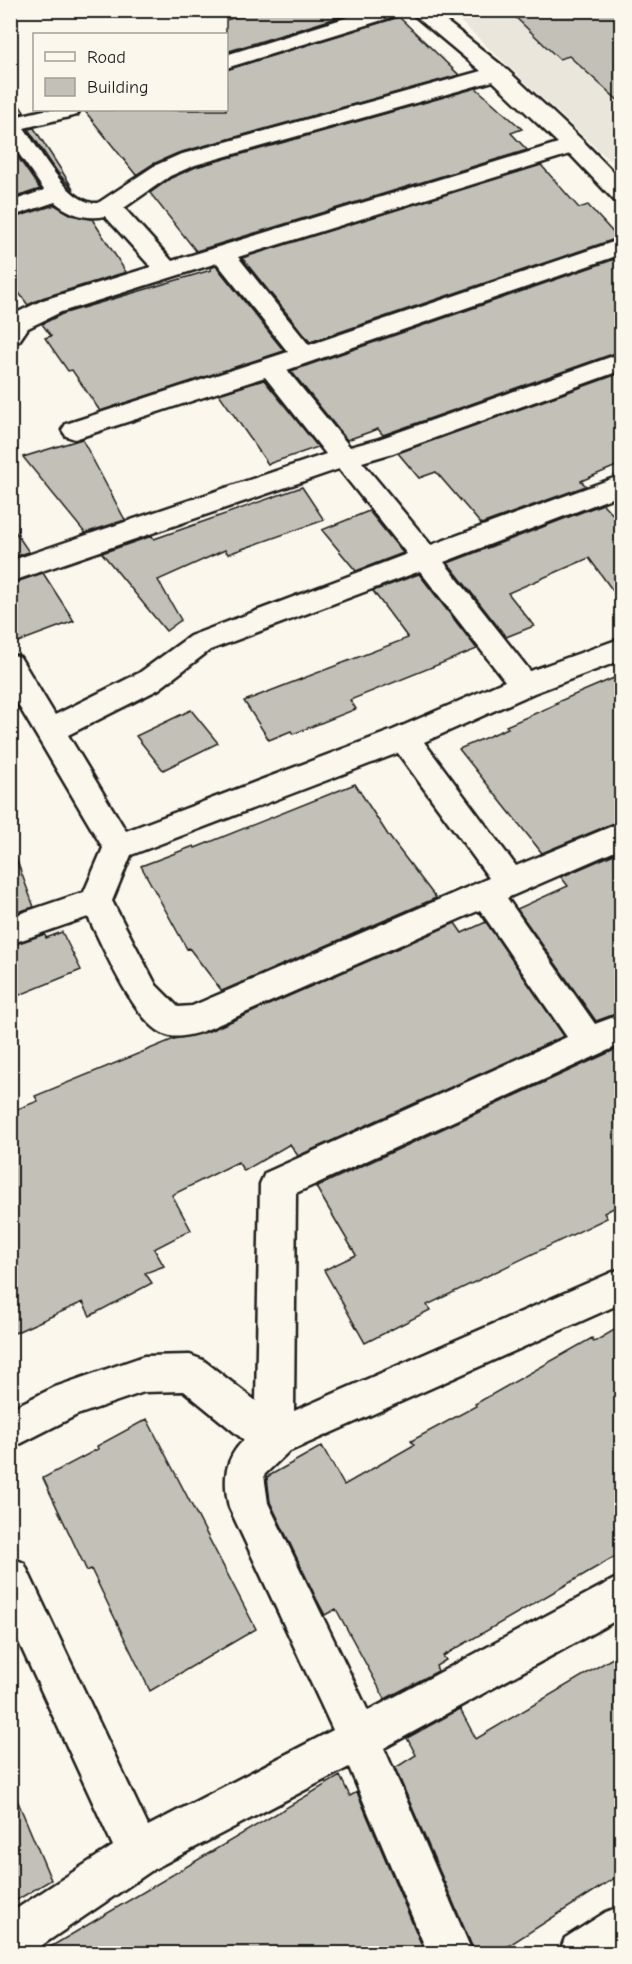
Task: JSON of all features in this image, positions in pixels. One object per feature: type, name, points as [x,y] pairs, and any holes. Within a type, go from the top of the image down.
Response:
[{"type":"street","points":[[228,61],[395,10]]},
{"type":"street","points":[[418,10],[497,73],[574,145],[621,195]]},
{"type":"street","points":[[65,111],[11,125],[58,193],[76,209],[100,211],[110,207],[162,171],[187,160],[497,73]]},
{"type":"street","points":[[10,335],[19,322],[52,306],[574,145]]},
{"type":"street","points":[[10,210],[58,193]]},
{"type":"street","points":[[110,207],[168,271]]},
{"type":"street","points":[[75,430],[270,367],[621,246]]},
{"type":"street","points":[[224,254],[304,355]]},
{"type":"street","points":[[10,572],[343,458],[384,447],[621,361]]},
{"type":"street","points":[[270,367],[425,557],[524,686]]},
{"type":"street","points":[[50,731],[149,681],[200,643],[621,484]]},
{"type":"street","points":[[10,931],[96,901],[119,847],[404,738],[524,686],[621,648]]},
{"type":"street","points":[[10,665],[119,847]]},
{"type":"street","points":[[404,738],[499,889],[590,1044]]},
{"type":"street","points":[[96,901],[144,995],[171,1022],[194,1020],[621,834]]},
{"type":"street","points":[[274,1439],[278,1184],[621,1028]]},
{"type":"street","points":[[451,1953],[359,1739],[249,1507],[243,1481],[251,1459],[274,1439],[621,1285]]},
{"type":"street","points":[[10,1430],[68,1400],[144,1374],[190,1373],[274,1439]]},
{"type":"street","points":[[10,1578],[139,1854]]},
{"type":"street","points":[[10,1940],[139,1854],[359,1739],[621,1595]]},
{"type":"street","points":[[581,1953],[621,1928]]},
{"type":"street","points":[[10,1947],[13,1953]]},
{"type":"shaded area","points":[[449,11],[621,11],[621,152],[609,160]]},
{"type":"building","points":[[259,10],[362,10],[228,51],[226,20]]},
{"type":"building","points":[[508,10],[621,10],[621,103],[569,56],[559,59]]},
{"type":"building","points":[[399,17],[459,75],[178,153],[153,164],[136,175],[85,111],[228,111],[228,69]]},
{"type":"building","points":[[476,88],[522,129],[511,133],[527,150],[196,251],[150,193],[171,178],[196,167]]},
{"type":"building","points":[[10,91],[24,112],[10,116]]},
{"type":"building","points":[[34,128],[74,190],[58,173],[28,129]]},
{"type":"building","points":[[10,146],[40,189],[10,199]]},
{"type":"building","points":[[541,165],[579,208],[588,205],[618,238],[310,342],[242,258]]},
{"type":"building","points":[[55,205],[72,215],[92,219],[126,272],[42,298],[28,305],[10,281],[10,219]]},
{"type":"building","points":[[621,257],[621,351],[383,435],[378,429],[347,440],[291,371]]},
{"type":"building","points":[[216,266],[284,351],[100,411],[72,370],[68,371],[45,338],[51,336],[42,324],[62,314],[211,270],[210,268]]},
{"type":"building","points":[[621,373],[621,464],[581,481],[586,486],[481,524],[436,472],[419,478],[398,453]]},
{"type":"building","points":[[264,380],[318,447],[268,464],[219,394]]},
{"type":"building","points":[[82,439],[125,520],[85,533],[23,457]]},
{"type":"building","points":[[302,487],[324,520],[228,554],[225,550],[158,580],[181,620],[166,631],[102,553],[152,536],[154,539]]},
{"type":"building","points":[[603,504],[621,523],[621,602],[589,558],[508,593],[534,626],[506,637],[448,563]]},
{"type":"building","points":[[369,511],[403,553],[356,571],[322,530]]},
{"type":"building","points":[[10,524],[29,552],[10,558]]},
{"type":"building","points":[[43,573],[74,621],[10,645],[10,584]]},
{"type":"building","points":[[419,574],[477,649],[350,700],[356,709],[293,734],[291,731],[269,740],[244,701],[408,638],[373,591]]},
{"type":"building","points":[[621,675],[621,820],[542,853],[459,749],[557,704],[555,703]]},
{"type":"building","points":[[191,710],[218,743],[163,770],[136,736]]},
{"type":"building","points":[[355,784],[388,835],[436,898],[222,991],[189,948],[187,949],[141,866],[194,846],[195,848]]},
{"type":"building","points":[[621,851],[621,1012],[596,1021],[517,909],[568,886],[561,877]]},
{"type":"building","points":[[14,853],[34,907],[10,914],[10,854]]},
{"type":"building","points":[[486,922],[564,1036],[298,1156],[290,1144],[244,1171],[238,1162],[172,1195],[191,1230],[154,1249],[164,1266],[145,1273],[152,1283],[90,1316],[83,1302],[10,1335],[10,1112],[38,1101],[35,1096],[174,1039],[207,1032],[455,923],[462,933]]},
{"type":"building","points":[[62,932],[81,970],[10,999],[10,946],[45,934],[46,938]]},
{"type":"building","points":[[621,1047],[621,1204],[604,1213],[607,1218],[427,1305],[430,1310],[365,1343],[324,1270],[356,1255],[316,1187]]},
{"type":"building","points":[[621,1326],[621,1553],[443,1656],[446,1660],[436,1666],[438,1671],[385,1699],[336,1609],[325,1615],[317,1600],[270,1502],[267,1477],[322,1446],[344,1485],[414,1445],[411,1441],[476,1406],[475,1404],[592,1338],[594,1342]]},
{"type":"building","points":[[147,1419],[256,1629],[150,1691],[91,1569],[87,1571],[43,1478],[98,1449],[97,1446]]},
{"type":"building","points":[[621,1653],[621,1874],[497,1953],[475,1953],[395,1768],[416,1755],[407,1738],[460,1709],[476,1739]]},
{"type":"building","points":[[340,1776],[350,1796],[357,1792],[425,1953],[40,1953]]},
{"type":"building","points":[[10,1783],[51,1880],[10,1904]]}]
